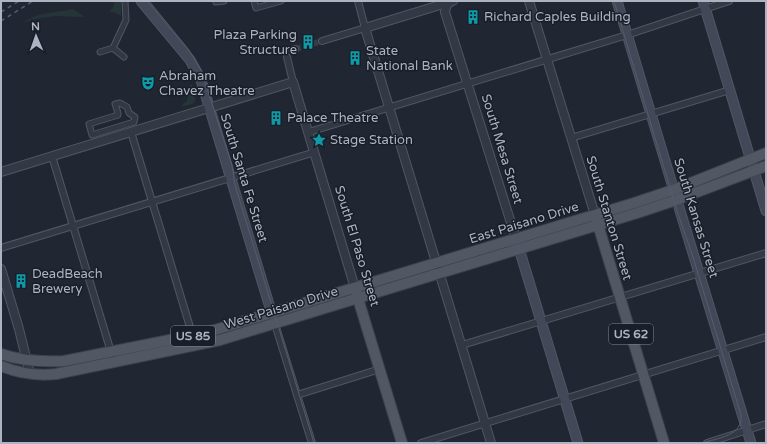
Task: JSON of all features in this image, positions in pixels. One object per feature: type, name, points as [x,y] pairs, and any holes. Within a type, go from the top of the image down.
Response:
[{"type":"main road","name":"South Santa Fe Street","points":[[141,1],[193,64],[203,87],[275,324]]},
{"type":"main road","name":"South Kansas Street","points":[[617,1],[676,200],[751,443]]},
{"type":"main road","points":[[704,5],[766,211]]},
{"type":"main road","name":"East Paisano Drive","points":[[357,293],[438,268],[516,239],[673,190],[766,154]]},
{"type":"main road","name":"East Paisano Drive","points":[[438,268],[519,249],[598,225],[676,200],[766,166]]},
{"type":"main road","name":"South Stanton Street","points":[[595,215],[664,443]]},
{"type":"main road","name":"South Mesa Street","points":[[516,239],[578,443]]},
{"type":"main road","name":"West Paisano Drive","points":[[1,354],[46,362],[113,357],[194,341],[272,313],[357,293]]},
{"type":"main road","name":"West Paisano Drive","points":[[194,341],[220,340],[275,324],[357,293]]},
{"type":"main road","name":"South El Paso Street","points":[[357,293],[402,443]]},
{"type":"main road","name":"West Paisano Drive","points":[[1,366],[30,374],[48,375],[65,373],[113,357]]},
{"type":"street","points":[[100,52],[113,48],[126,20],[125,1]]},
{"type":"street","points":[[216,1],[224,1]]},
{"type":"street","points":[[254,1],[256,8],[281,1]]},
{"type":"street","points":[[359,1],[491,443]]},
{"type":"street","points":[[322,41],[451,1]]},
{"type":"street","name":"South Mesa Street","points":[[451,1],[446,7],[446,12],[516,239]]},
{"type":"street","name":"South Stanton Street","points":[[529,1],[595,215]]},
{"type":"street","points":[[309,132],[627,35],[704,5],[729,1]]},
{"type":"street","points":[[113,48],[124,57]]},
{"type":"street","name":"South El Paso Street","points":[[287,57],[293,82],[357,293]]},
{"type":"street","points":[[1,172],[293,82]]},
{"type":"street","points":[[571,138],[730,90]]},
{"type":"street","points":[[118,103],[127,107],[129,113],[135,118],[132,123],[92,135],[89,124],[118,115],[115,104],[118,103]]},
{"type":"street","points":[[131,132],[194,341]]},
{"type":"street","points":[[1,248],[315,152]]},
{"type":"street","points":[[52,156],[113,357]]},
{"type":"street","points":[[462,345],[766,253]]},
{"type":"street","points":[[1,269],[28,360],[30,374]]},
{"type":"street","points":[[275,324],[312,443]]},
{"type":"street","points":[[421,443],[766,338]]},
{"type":"street","points":[[297,395],[380,369]]},
{"type":"street","points":[[707,443],[766,424]]},
{"type":"shaded area","points":[[115,1],[121,1],[121,16],[114,12],[109,12]]},
{"type":"shaded area","points":[[73,9],[85,17],[56,16],[39,18],[22,23],[35,16]]},
{"type":"shaded area","points":[[190,85],[192,85],[195,101],[192,104],[182,107],[184,102],[186,103]]},
{"type":"tunnel","points":[[295,49],[322,41]]},
{"type":"tram line","points":[[149,1],[189,50],[201,70],[232,165],[235,185],[314,443]]},
{"type":"tram line","points":[[614,1],[677,211],[693,257],[741,415],[741,422],[734,432],[702,443]]},
{"type":"railway","points":[[1,12],[19,1]]},
{"type":"railway","points":[[1,21],[33,1]]},
{"type":"place","name":"Richard Caples Building","points":[[473,17]]},
{"type":"place","name":"Plaza Parking Structure","points":[[308,42]]},
{"type":"place","name":"State National Bank","points":[[355,58]]},
{"type":"place","name":"Abraham Chavez Theatre","points":[[148,83]]},
{"type":"place","name":"Palace Theatre","points":[[276,118]]},
{"type":"place","name":"Stage Station","points":[[319,140]]},
{"type":"place","name":"DeadBeach Brewery","points":[[21,281]]}]
